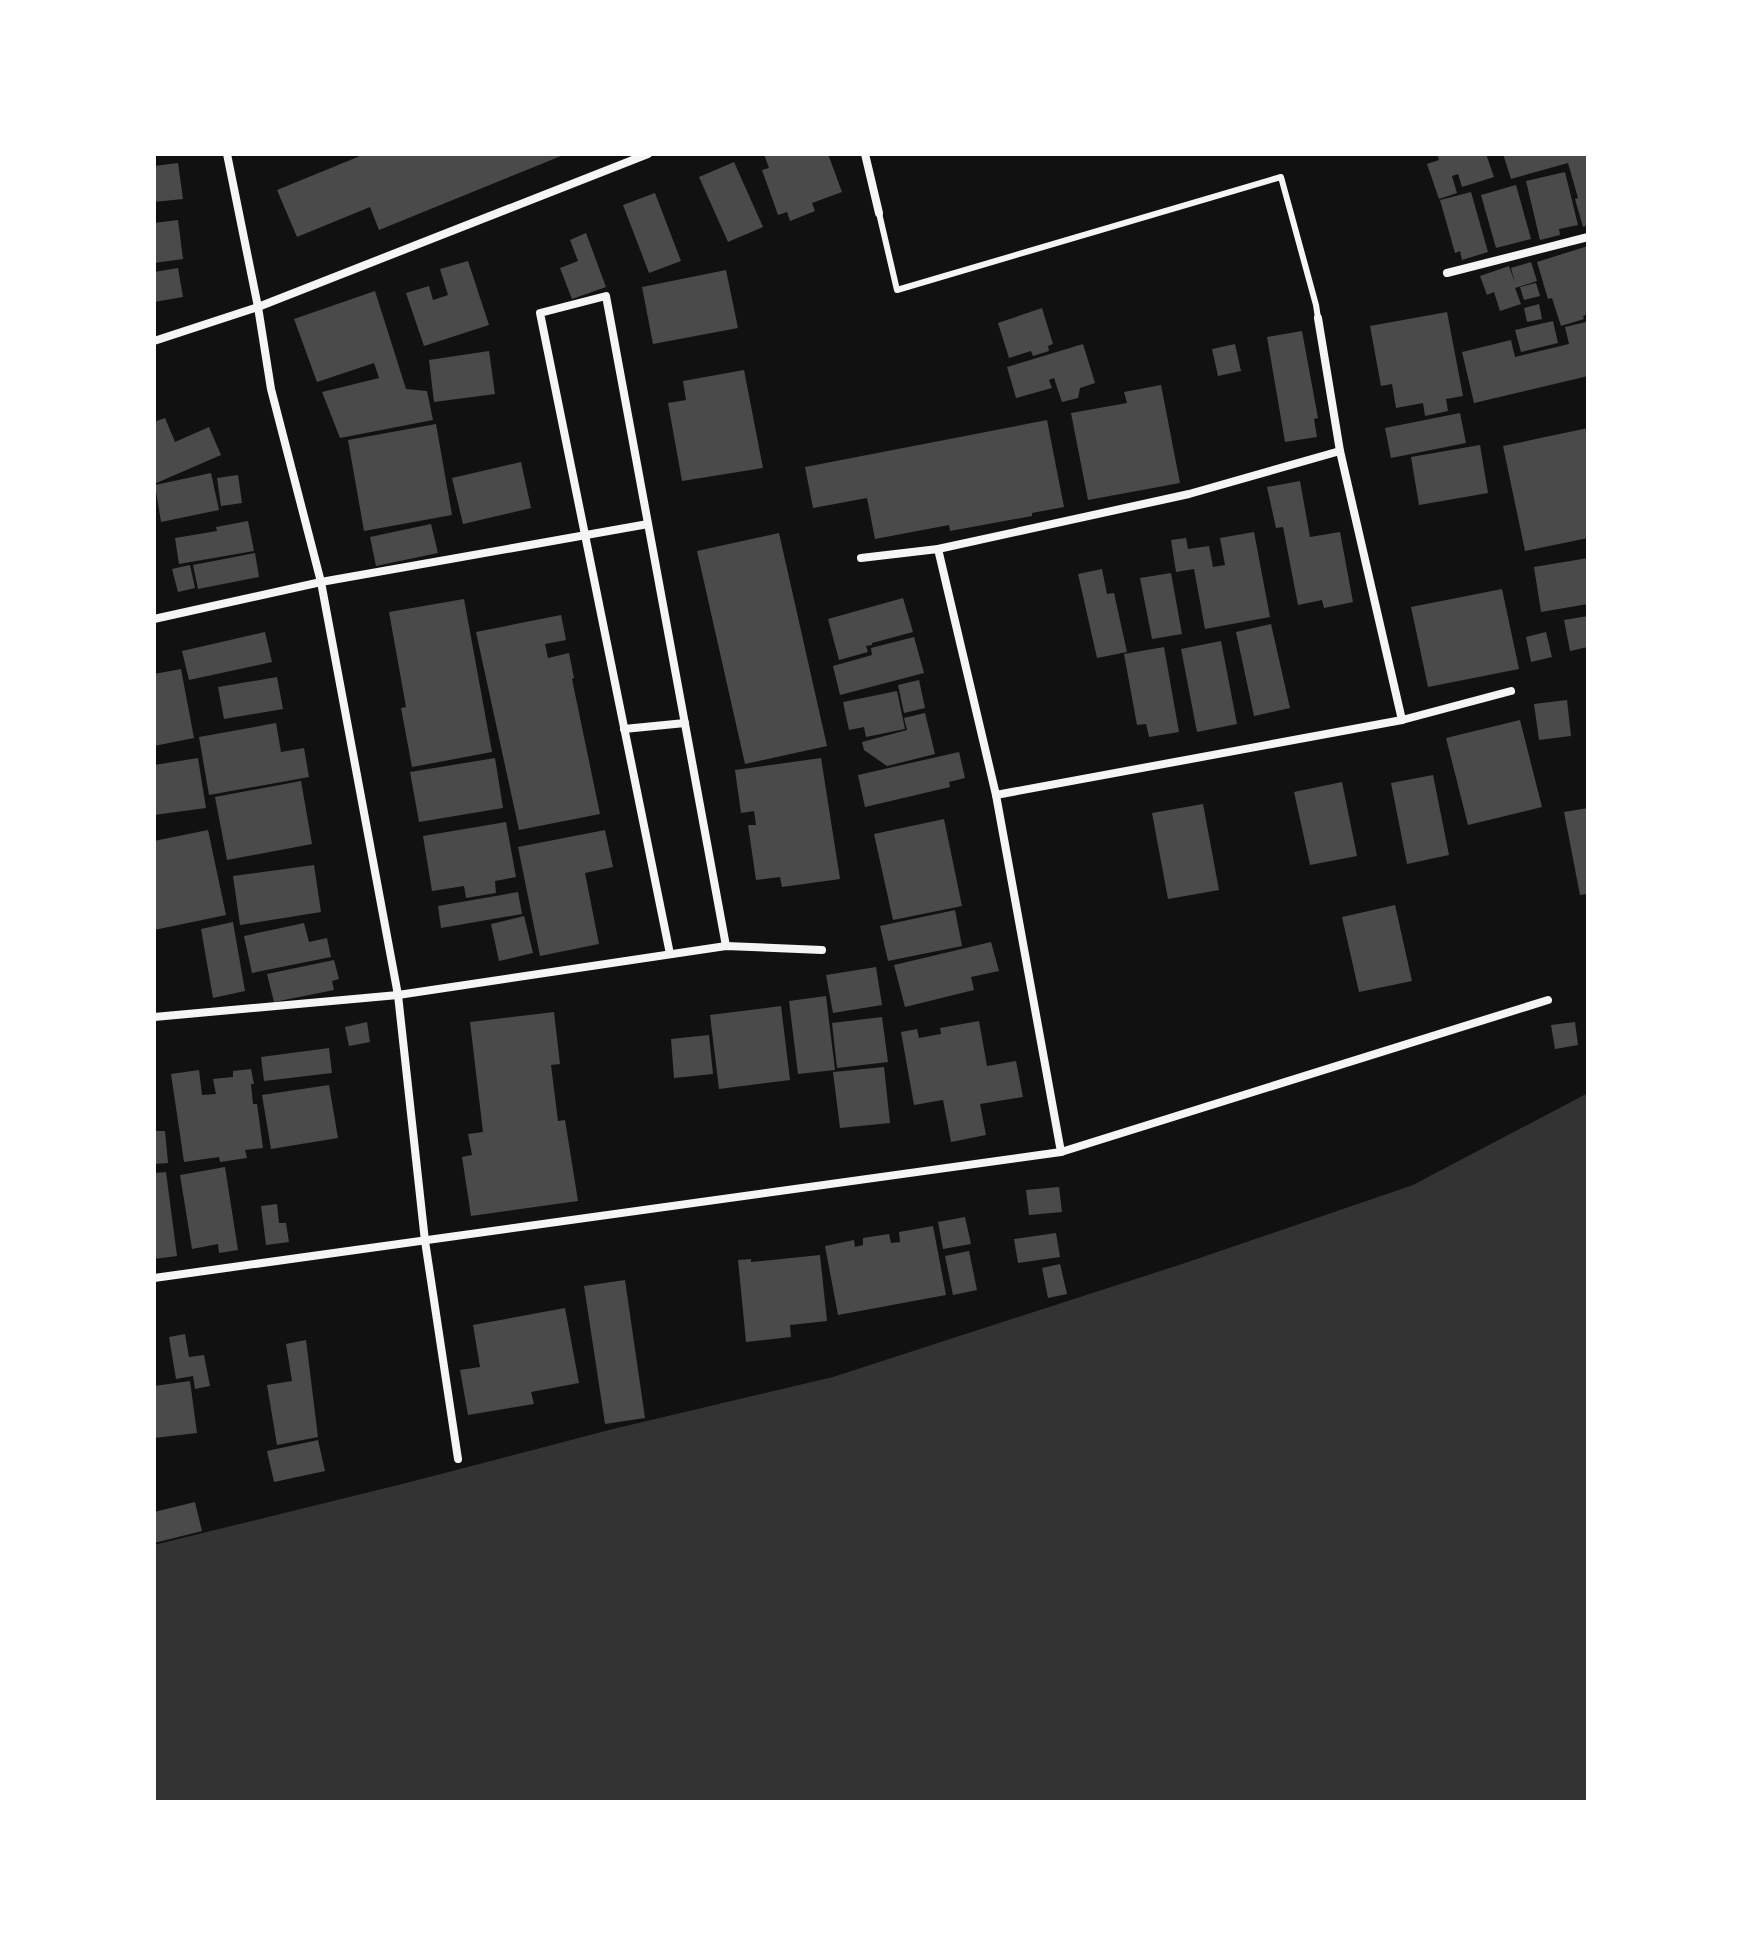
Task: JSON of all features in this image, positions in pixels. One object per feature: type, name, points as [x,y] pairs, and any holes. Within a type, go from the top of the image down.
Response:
[{"type":"street","points":[[227,154],[271,389],[321,582],[398,995],[425,1241],[458,1459]]},
{"type":"street","points":[[154,341],[258,307],[648,154]]},
{"type":"street","points":[[865,154],[879,213]]},
{"type":"street","points":[[1447,273],[1588,237]]},
{"type":"street","points":[[670,954],[540,313],[606,296],[726,946]]},
{"type":"street","points":[[1318,318],[1340,451],[1402,720]]},
{"type":"street","points":[[861,558],[938,549],[1189,494],[1340,451]]},
{"type":"street","points":[[154,619],[321,582],[648,524]]},
{"type":"street","points":[[938,549],[996,795],[1061,1152]]},
{"type":"street","points":[[996,795],[1402,720],[1511,691]]},
{"type":"street","points":[[624,729],[685,723]]},
{"type":"street","points":[[154,1017],[398,995],[726,946],[822,950]]},
{"type":"street","points":[[154,1278],[1061,1152],[1548,1000]]},
{"type":"lane","points":[[879,213],[897,290],[1281,177],[1318,318]]},
{"type":"shaded area","points":[[1588,1093],[1588,1802],[154,1802],[154,1545],[833,1377],[1182,1264],[1413,1185]]},
{"type":"building","points":[[365,154],[566,154],[379,230],[370,207],[297,237],[277,190]]},
{"type":"building","points":[[764,154],[828,154],[842,192],[812,203],[815,211],[790,221],[787,212],[778,215],[762,170],[769,168]]},
{"type":"building","points":[[1437,154],[1486,154],[1494,177],[1462,187],[1458,174],[1452,176],[1457,193],[1439,199],[1427,164],[1439,160]]},
{"type":"building","points":[[1503,154],[1588,154],[1588,225],[1583,227],[1568,163],[1511,179]]},
{"type":"building","points":[[734,162],[763,227],[728,242],[699,177]]},
{"type":"building","points":[[178,163],[183,199],[154,202],[154,166]]},
{"type":"building","points":[[1565,172],[1578,225],[1559,229],[1560,235],[1540,240],[1526,181]]},
{"type":"building","points":[[1516,185],[1531,239],[1496,248],[1481,195]]},
{"type":"building","points":[[1471,192],[1488,252],[1462,260],[1460,251],[1455,253],[1440,200]]},
{"type":"building","points":[[655,193],[681,261],[649,273],[623,205]]},
{"type":"building","points":[[178,220],[183,259],[154,263],[154,223]]},
{"type":"building","points":[[586,233],[606,287],[572,299],[560,268],[578,261],[570,240]]},
{"type":"building","points":[[1588,246],[1588,314],[1583,316],[1584,319],[1561,326],[1552,298],[1548,299],[1537,262]]},
{"type":"building","points":[[468,261],[489,325],[424,346],[406,293],[429,286],[433,300],[448,295],[440,269]]},
{"type":"building","points":[[1531,262],[1537,281],[1515,288],[1521,304],[1500,311],[1494,292],[1487,295],[1480,276],[1509,266],[1515,283],[1511,268]]},
{"type":"building","points":[[178,268],[183,297],[154,302],[154,272]]},
{"type":"building","points":[[726,270],[738,328],[653,344],[642,287]]},
{"type":"building","points":[[1536,283],[1540,296],[1524,300],[1520,287]]},
{"type":"building","points":[[375,291],[406,389],[427,391],[433,420],[340,438],[322,392],[379,378],[374,363],[317,382],[294,319]]},
{"type":"building","points":[[1539,304],[1542,319],[1527,322],[1524,308]]},
{"type":"building","points":[[1042,308],[1053,344],[1048,346],[1049,351],[1033,356],[1031,351],[1009,358],[998,323]]},
{"type":"building","points":[[1447,312],[1463,396],[1446,399],[1448,411],[1425,416],[1423,403],[1396,408],[1392,384],[1381,386],[1370,326]]},
{"type":"building","points":[[1553,321],[1558,343],[1521,352],[1515,330]]},
{"type":"building","points":[[1586,322],[1588,376],[1474,403],[1462,352],[1511,340],[1515,357],[1569,344],[1565,327]]},
{"type":"building","points":[[1302,331],[1318,418],[1314,419],[1317,437],[1285,442],[1267,337]]},
{"type":"building","points":[[1083,344],[1095,383],[1080,388],[1078,398],[1062,402],[1054,378],[1049,380],[1052,388],[1016,398],[1007,367]]},
{"type":"building","points":[[1235,344],[1241,371],[1218,376],[1212,349]]},
{"type":"building","points":[[489,351],[495,394],[434,402],[429,360]]},
{"type":"building","points":[[744,370],[763,468],[682,481],[668,403],[686,400],[683,381]]},
{"type":"building","points":[[1161,385],[1180,483],[1088,500],[1071,413],[1127,403],[1124,392]]},
{"type":"building","points":[[1460,413],[1466,443],[1391,458],[1385,428]]},
{"type":"building","points":[[165,418],[175,442],[209,427],[221,455],[154,484],[154,422]]},
{"type":"building","points":[[1047,420],[1064,507],[950,531],[949,525],[875,539],[867,498],[813,508],[805,467]]},
{"type":"building","points":[[436,424],[452,515],[364,531],[348,440]]},
{"type":"building","points":[[1588,428],[1588,538],[1525,551],[1503,446]]},
{"type":"building","points":[[1480,445],[1488,493],[1419,505],[1411,457]]},
{"type":"building","points":[[521,462],[531,508],[463,524],[452,478]]},
{"type":"building","points":[[211,473],[219,510],[161,522],[155,485]]},
{"type":"building","points":[[238,475],[242,503],[221,506],[217,478]]},
{"type":"building","points":[[1300,481],[1310,537],[1340,532],[1353,602],[1324,608],[1322,600],[1298,605],[1283,527],[1276,528],[1267,487]]},
{"type":"building","points":[[248,521],[254,551],[179,564],[175,538],[217,531],[216,527]]},
{"type":"building","points":[[431,524],[438,553],[376,566],[370,537]]},
{"type":"building","points":[[1254,532],[1270,617],[1205,629],[1194,569],[1176,572],[1171,540],[1186,538],[1188,549],[1209,546],[1213,567],[1225,565],[1220,538]]},
{"type":"building","points":[[779,533],[827,746],[745,764],[697,551]]},
{"type":"building","points":[[255,553],[259,577],[198,589],[193,565]]},
{"type":"building","points":[[1588,558],[1588,604],[1541,612],[1534,567]]},
{"type":"building","points":[[190,565],[195,588],[178,592],[172,569]]},
{"type":"building","points":[[1102,569],[1107,594],[1114,593],[1127,652],[1097,658],[1078,574]]},
{"type":"building","points":[[1171,573],[1182,634],[1152,639],[1140,578]]},
{"type":"building","points":[[1502,589],[1519,669],[1428,687],[1411,607]]},
{"type":"building","points":[[903,598],[913,632],[872,643],[866,646],[868,652],[839,660],[828,619]]},
{"type":"building","points":[[464,599],[492,752],[412,767],[401,708],[406,707],[389,612]]},
{"type":"building","points":[[561,615],[566,640],[545,644],[548,658],[569,653],[600,814],[519,830],[476,632]]},
{"type":"building","points":[[1588,616],[1588,647],[1570,651],[1564,620]]},
{"type":"building","points":[[1271,624],[1290,708],[1254,716],[1236,632]]},
{"type":"building","points":[[265,632],[272,662],[189,680],[182,651]]},
{"type":"building","points":[[1546,632],[1552,657],[1531,662],[1526,637]]},
{"type":"building","points":[[914,637],[924,673],[840,695],[833,666],[872,655],[871,648]]},
{"type":"building","points":[[1221,641],[1237,724],[1197,732],[1181,649]]},
{"type":"building","points":[[1164,647],[1179,732],[1149,737],[1146,724],[1137,725],[1124,654]]},
{"type":"building","points":[[181,669],[194,738],[154,746],[154,674]]},
{"type":"building","points":[[277,677],[283,709],[224,719],[218,687]]},
{"type":"building","points":[[919,680],[925,708],[904,713],[898,685]]},
{"type":"building","points":[[897,691],[905,729],[866,737],[864,727],[849,730],[843,702]]},
{"type":"building","points":[[1567,700],[1571,736],[1539,740],[1534,704]]},
{"type":"building","points":[[925,713],[935,754],[887,766],[864,750],[862,742],[907,730],[904,718]]},
{"type":"building","points":[[1520,720],[1542,807],[1468,825],[1446,738]]},
{"type":"building","points":[[276,723],[281,752],[304,748],[309,777],[209,795],[199,737]]},
{"type":"building","points":[[959,752],[965,778],[949,782],[950,787],[865,807],[858,775]]},
{"type":"building","points":[[198,758],[206,808],[154,815],[154,765]]},
{"type":"building","points":[[495,758],[503,808],[419,822],[410,772]]},
{"type":"building","points":[[821,758],[840,879],[782,887],[780,877],[756,880],[748,825],[756,825],[754,811],[741,813],[735,770]]},
{"type":"building","points":[[1433,775],[1449,855],[1407,864],[1391,783]]},
{"type":"building","points":[[301,781],[312,844],[227,860],[215,797]]},
{"type":"building","points":[[1342,782],[1357,856],[1310,865],[1294,792]]},
{"type":"building","points":[[1203,804],[1219,890],[1168,899],[1152,813]]},
{"type":"building","points":[[1588,808],[1588,894],[1580,895],[1564,812]]},
{"type":"building","points":[[944,819],[962,906],[893,920],[874,834]]},
{"type":"building","points":[[506,822],[516,877],[495,881],[496,893],[466,898],[464,886],[432,891],[423,836]]},
{"type":"building","points":[[208,830],[226,915],[154,930],[154,841]]},
{"type":"building","points":[[605,830],[613,867],[585,873],[599,944],[540,956],[518,847]]},
{"type":"building","points":[[314,865],[321,912],[240,925],[233,876]]},
{"type":"building","points":[[518,892],[522,914],[441,928],[438,906]]},
{"type":"building","points":[[1395,905],[1412,981],[1359,992],[1342,917]]},
{"type":"building","points":[[955,910],[962,946],[888,961],[880,926]]},
{"type":"building","points":[[524,916],[533,953],[499,961],[491,924]]},
{"type":"building","points":[[233,922],[245,991],[213,998],[201,929]]},
{"type":"building","points":[[304,923],[309,942],[327,938],[331,957],[252,973],[244,936]]},
{"type":"building","points":[[991,942],[999,971],[971,977],[974,990],[905,1007],[894,965]]},
{"type":"building","points":[[334,960],[339,979],[332,981],[334,990],[274,1002],[267,974]]},
{"type":"building","points":[[876,967],[882,1005],[833,1013],[826,975]]},
{"type":"building","points":[[826,996],[835,1070],[798,1074],[789,1001]]},
{"type":"building","points":[[781,1006],[790,1080],[719,1089],[710,1015]]},
{"type":"building","points":[[554,1012],[560,1064],[551,1065],[558,1121],[565,1120],[578,1201],[471,1216],[462,1157],[472,1155],[468,1134],[483,1132],[470,1022]]},
{"type":"building","points":[[882,1017],[888,1062],[837,1068],[832,1023]]},
{"type":"building","points":[[979,1021],[987,1066],[1016,1061],[1023,1097],[980,1104],[986,1135],[951,1142],[943,1100],[914,1105],[901,1032],[917,1029],[919,1038],[941,1034],[940,1028]]},
{"type":"building","points":[[367,1022],[370,1042],[349,1046],[345,1027]]},
{"type":"building","points":[[1575,1022],[1578,1045],[1555,1049],[1551,1025]]},
{"type":"building","points":[[709,1035],[713,1074],[674,1078],[671,1039]]},
{"type":"building","points":[[329,1048],[332,1073],[264,1081],[261,1057]]},
{"type":"building","points":[[884,1067],[890,1123],[840,1128],[833,1072]]},
{"type":"building","points":[[251,1069],[253,1104],[257,1104],[263,1148],[245,1150],[247,1158],[220,1162],[219,1157],[184,1162],[171,1074],[199,1070],[202,1095],[216,1094],[213,1079],[233,1077],[233,1071]]},
{"type":"building","points":[[329,1085],[338,1138],[271,1149],[262,1095]]},
{"type":"building","points":[[154,1131],[165,1131],[168,1163],[154,1164]]},
{"type":"building","points":[[225,1167],[238,1250],[219,1253],[218,1244],[192,1249],[180,1175]]},
{"type":"building","points":[[166,1172],[177,1256],[154,1259],[154,1173]]},
{"type":"building","points":[[1059,1187],[1062,1212],[1029,1215],[1026,1190]]},
{"type":"building","points":[[277,1204],[279,1223],[286,1223],[289,1242],[266,1245],[261,1206]]},
{"type":"building","points":[[965,1217],[971,1244],[943,1249],[938,1222]]},
{"type":"building","points":[[933,1226],[946,1295],[838,1315],[825,1246],[854,1240],[855,1247],[863,1245],[863,1238],[889,1234],[891,1243],[900,1242],[899,1232]]},
{"type":"building","points":[[1056,1233],[1060,1257],[1018,1263],[1014,1239]]},
{"type":"building","points":[[969,1251],[977,1290],[953,1295],[945,1256]]},
{"type":"building","points":[[820,1255],[827,1321],[790,1325],[791,1337],[746,1342],[738,1260],[751,1259],[751,1262]]},
{"type":"building","points":[[1060,1264],[1067,1294],[1048,1298],[1042,1268]]},
{"type":"building","points":[[625,1280],[645,1418],[605,1424],[584,1286]]},
{"type":"building","points":[[565,1308],[579,1383],[531,1392],[534,1404],[468,1415],[460,1370],[480,1367],[473,1325]]},
{"type":"building","points":[[185,1334],[189,1357],[204,1355],[210,1386],[195,1389],[193,1376],[176,1379],[169,1337]]},
{"type":"building","points":[[306,1340],[318,1437],[277,1445],[267,1385],[292,1381],[286,1344]]},
{"type":"building","points":[[190,1381],[197,1433],[154,1438],[154,1386]]},
{"type":"building","points":[[318,1440],[325,1471],[274,1482],[267,1451]]},
{"type":"building","points":[[195,1502],[202,1531],[154,1543],[154,1512]]}]
